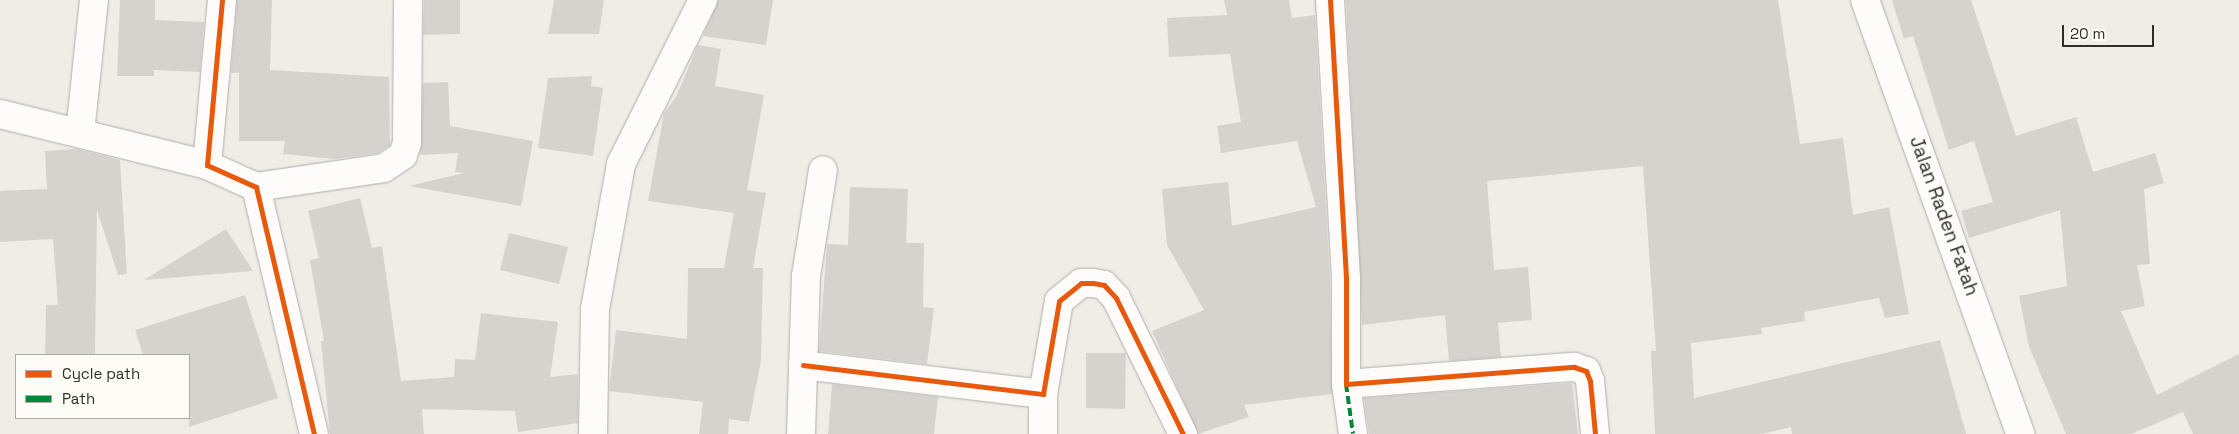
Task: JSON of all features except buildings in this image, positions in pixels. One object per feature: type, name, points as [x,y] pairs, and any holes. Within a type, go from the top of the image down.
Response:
[{"type":"main road","points":[[80,133],[94,0]]},
{"type":"main road","points":[[207,165],[222,0]]},
{"type":"main road","points":[[0,114],[207,165],[256,187],[384,168],[402,155],[407,143],[408,0]]},
{"type":"main road","points":[[593,434],[595,309],[621,164],[703,0]]},
{"type":"main road","points":[[1330,0],[1346,281],[1346,384],[1353,434]]},
{"type":"main road","name":"Jalan Raden Fatah","points":[[1865,0],[2016,423],[2028,434]]},
{"type":"main road","points":[[801,434],[806,276],[823,170]]},
{"type":"main road","points":[[256,187],[314,434]]},
{"type":"main road","points":[[1043,434],[1043,394],[1059,301],[1081,283],[1104,285],[1116,298],[1183,434]]},
{"type":"main road","points":[[803,365],[1043,394]]},
{"type":"main road","points":[[1346,384],[1581,368],[1590,381],[1595,434]]},
{"type":"marked path","points":[[1346,384],[1353,434]]},
{"type":"cycle path","points":[[222,0],[207,165],[256,187],[314,434]]},
{"type":"cycle path","points":[[1330,0],[1346,281],[1346,384],[1574,367],[1586,371],[1590,381],[1595,434]]},
{"type":"cycle path","points":[[803,365],[1043,394],[1059,301],[1081,283],[1093,283],[1104,285],[1116,298],[1183,434]]}]
